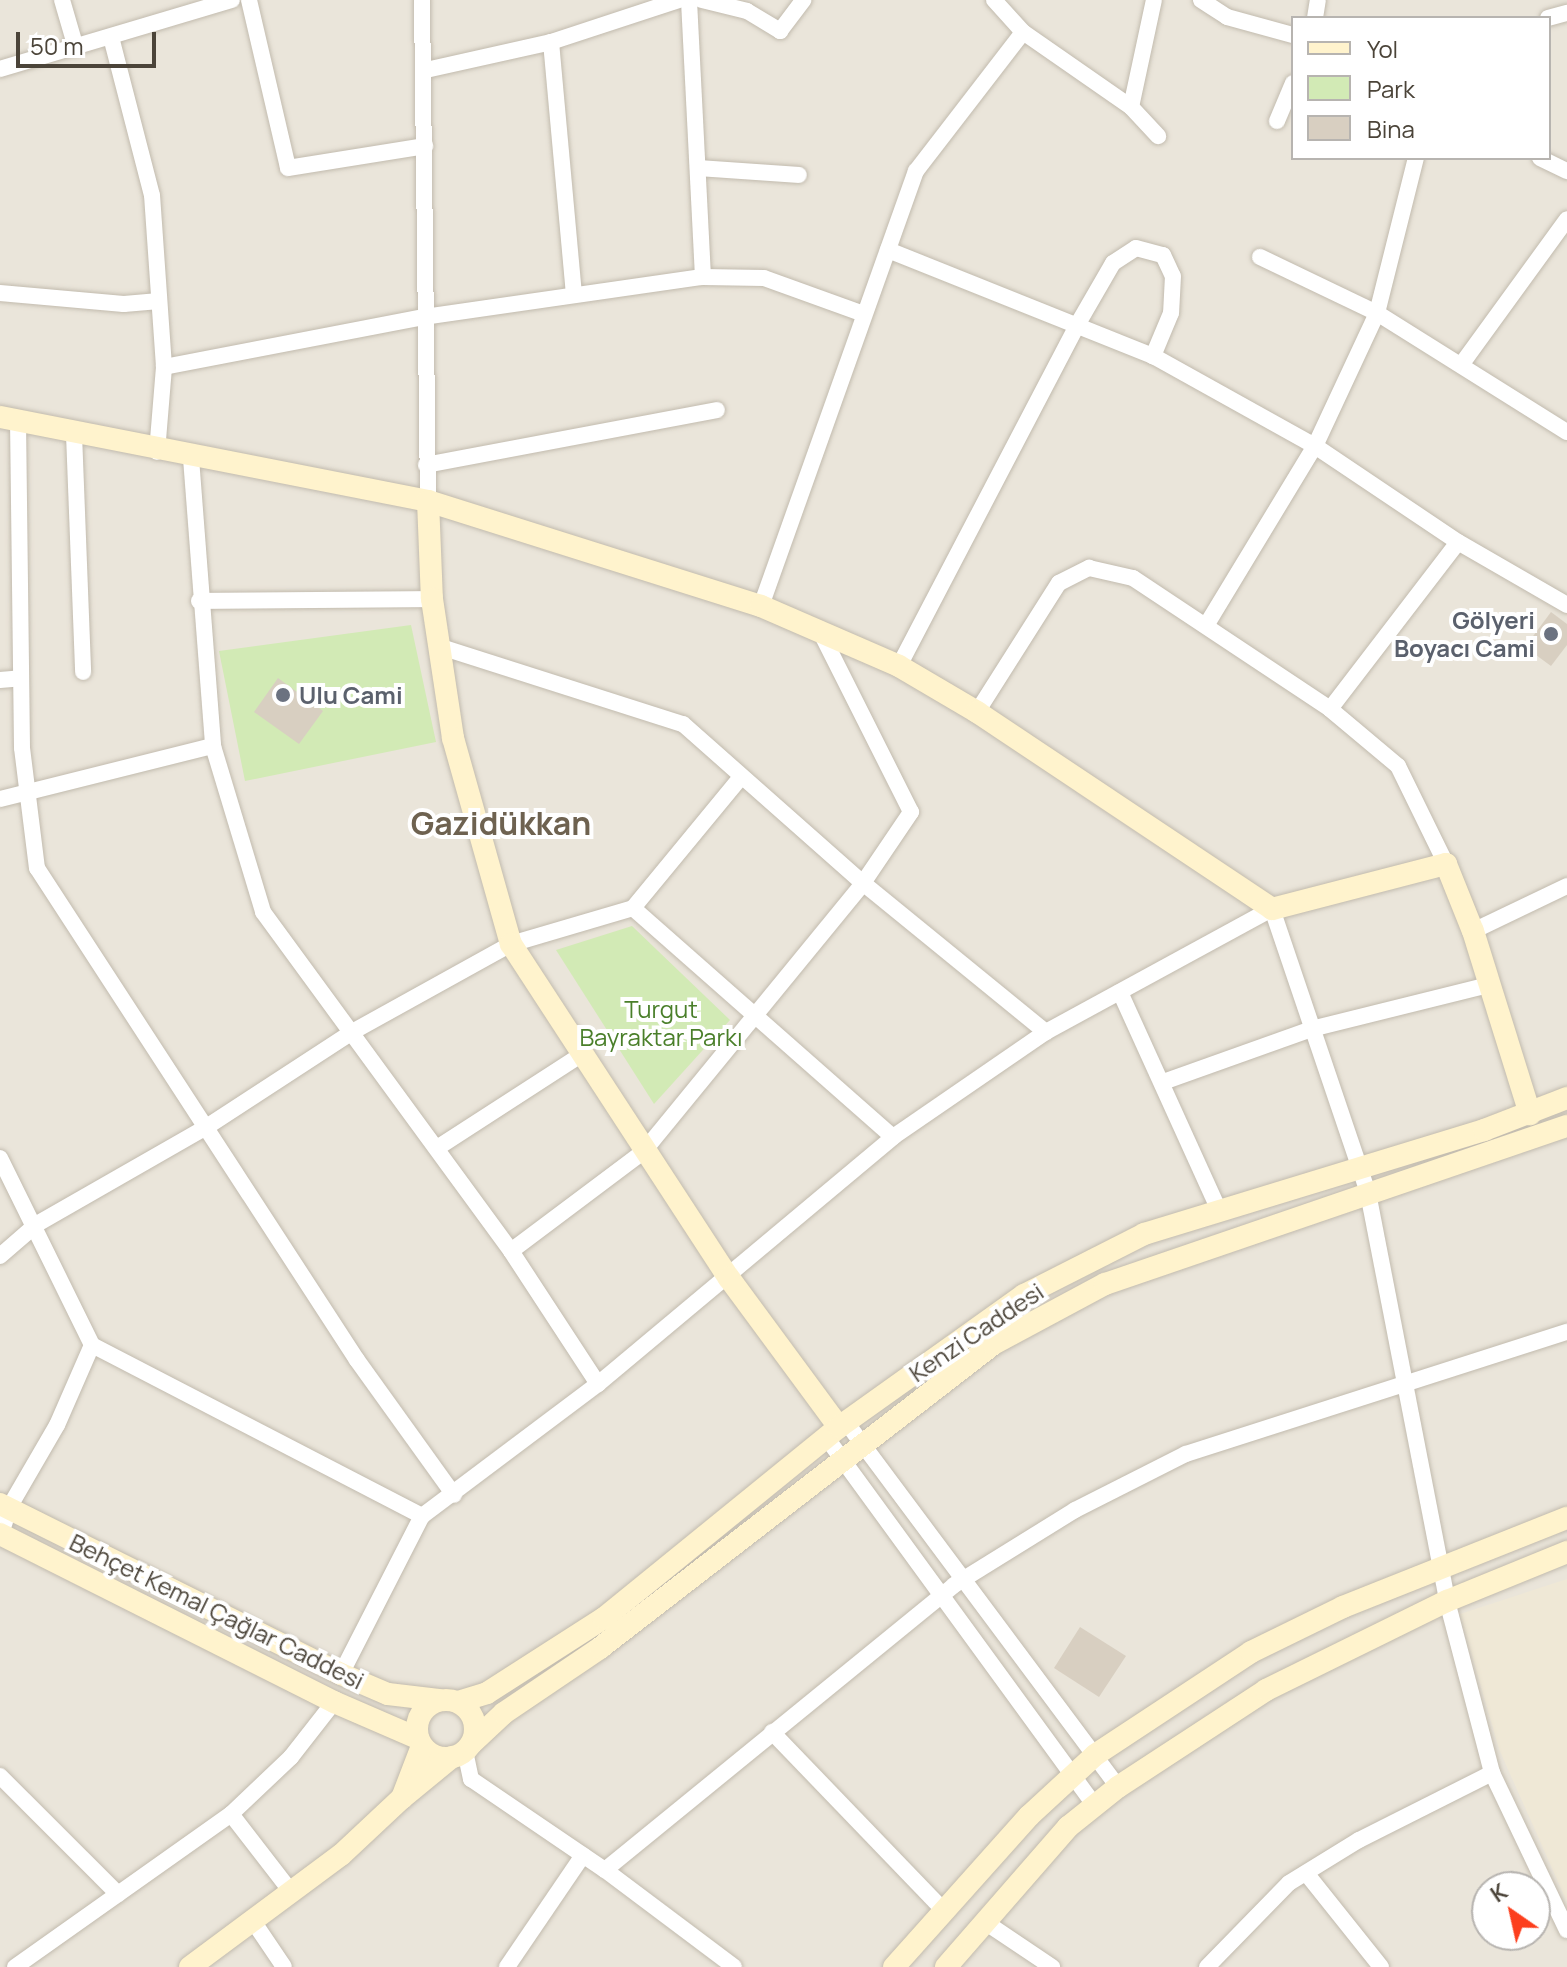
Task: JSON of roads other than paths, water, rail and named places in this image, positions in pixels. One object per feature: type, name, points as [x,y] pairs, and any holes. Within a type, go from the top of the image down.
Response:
[{"type":"street","points":[[62,0],[76,48]]},
{"type":"street","points":[[0,69],[232,0]]},
{"type":"street","points":[[249,0],[288,168],[425,146]]},
{"type":"street","points":[[422,0],[426,70],[426,465],[432,599],[460,766],[511,944],[729,1278],[837,1429],[842,1458],[1095,1806]]},
{"type":"street","points":[[426,70],[551,42],[679,0]]},
{"type":"street","points":[[689,0],[703,277]]},
{"type":"street","points":[[702,0],[747,11],[780,31],[803,0]]},
{"type":"street","points":[[994,0],[1023,32],[1131,107],[1158,136]]},
{"type":"street","points":[[1131,107],[1154,0]]},
{"type":"street","points":[[1201,0],[1227,17],[1291,34]]},
{"type":"street","points":[[761,606],[916,171],[1023,32]]},
{"type":"street","points":[[111,37],[152,195],[164,367],[157,452]]},
{"type":"street","points":[[551,42],[574,294]]},
{"type":"street","points":[[1277,121],[1291,88]]},
{"type":"street","points":[[1207,624],[1315,446],[1377,313],[1415,160]]},
{"type":"street","points":[[1544,160],[1567,171]]},
{"type":"street","points":[[699,168],[799,175]]},
{"type":"street","points":[[1461,365],[1567,219]]},
{"type":"street","points":[[899,666],[1076,327],[1119,256],[1150,248],[1163,255],[1173,276],[1171,313],[1153,356]]},
{"type":"street","points":[[888,250],[1153,356],[1315,446],[1458,542],[1567,605]]},
{"type":"street","points":[[1260,257],[1377,313],[1567,432]]},
{"type":"street","points":[[164,367],[424,317],[703,277],[764,278],[864,314]]},
{"type":"street","points":[[0,293],[124,304],[159,301]]},
{"type":"street","points":[[426,465],[717,410]]},
{"type":"street","points":[[454,1495],[357,1360],[208,1126],[37,868],[26,796],[9,419],[157,452],[428,501],[761,606],[899,666],[977,712],[1272,909],[1315,1028],[1368,1193],[1443,1565],[1447,1601],[1492,1773],[1567,1930]]},
{"type":"street","points":[[74,434],[83,672]]},
{"type":"street","points":[[191,458],[199,601],[213,746],[263,912],[354,1031],[511,1251],[598,1384]]},
{"type":"street","points":[[1330,709],[1458,542]]},
{"type":"street","points":[[977,712],[1059,583],[1089,568],[1133,578],[1207,624],[1330,709],[1398,766],[1446,864],[1473,931],[1530,1114]]},
{"type":"street","points":[[199,601],[432,599]]},
{"type":"street","points":[[511,1251],[644,1151],[863,883],[911,812],[821,633]]},
{"type":"street","points":[[438,646],[683,724],[740,778],[863,883],[1046,1032]]},
{"type":"street","points":[[0,680],[21,678]]},
{"type":"street","points":[[0,799],[26,796],[213,746]]},
{"type":"street","points":[[0,1256],[34,1227],[208,1126],[354,1031],[511,944],[633,908],[740,778]]},
{"type":"street","points":[[341,1674],[422,1516],[454,1495],[598,1384],[729,1278],[893,1137],[1046,1032],[1272,909],[1446,864]]},
{"type":"street","points":[[1473,931],[1567,886]]},
{"type":"street","points":[[633,908],[893,1137]]},
{"type":"street","points":[[1163,1082],[1315,1028],[1489,985]]},
{"type":"street","points":[[1120,992],[1219,1210]]},
{"type":"street","points":[[437,1148],[581,1055]]},
{"type":"street","name":"Kenzi Caddesi","points":[[448,1701],[487,1693],[604,1618],[837,1429],[1024,1295],[1144,1234],[1530,1114],[1567,1098]]},
{"type":"street","name":"Kenzi Caddesi","points":[[190,1967],[292,1893],[504,1713],[600,1648],[993,1344],[1105,1284],[1567,1126]]},
{"type":"street","points":[[0,1158],[92,1345],[422,1516]]},
{"type":"street","points":[[605,1870],[943,1594],[1075,1510],[1186,1454],[1407,1387],[1567,1332]]},
{"type":"street","points":[[0,1535],[5,1506],[57,1425],[92,1345]]},
{"type":"street","points":[[837,1429],[863,1442],[1118,1787]]},
{"type":"street","name":"Behçet Kemal Çağlar Caddesi","points":[[5,1506],[341,1674],[388,1694],[448,1701]]},
{"type":"street","points":[[894,1967],[943,1910],[1095,1755],[1251,1652],[1443,1565],[1567,1518]]},
{"type":"street","name":"Behçet Kemal Çağlar Caddesi","points":[[0,1535],[420,1742]]},
{"type":"street","points":[[946,1967],[1068,1827],[1118,1787],[1266,1690],[1447,1601],[1567,1552]]},
{"type":"street","points":[[402,1798],[420,1742],[423,1710],[448,1701],[472,1715],[463,1750],[471,1779],[605,1870],[734,1967]]},
{"type":"street","points":[[15,1967],[231,1814],[291,1757],[334,1702]]},
{"type":"street","points":[[772,1732],[943,1910]]},
{"type":"street","points":[[420,1742],[438,1757],[463,1750]]},
{"type":"street","points":[[1207,1967],[1289,1883],[1492,1773]]},
{"type":"street","points":[[0,1776],[118,1894]]},
{"type":"street","points":[[231,1814],[292,1893]]},
{"type":"street","points":[[507,1967],[583,1855]]},
{"type":"street","points":[[1306,1873],[1381,1967]]},
{"type":"street","points":[[253,1921],[284,1967]]},
{"type":"street","points":[[985,1922],[1052,1967]]},
{"type":"place","name":"Gölyeri Boyacı Cami","points":[[1551,634]]},
{"type":"place","name":"Ulu Cami","points":[[283,695]]},
{"type":"district","name":"Gazidükkan","points":[[501,823]]},
{"type":"park label","name":"Turgut Bayraktar Parkı","points":[[661,1023]]}]
